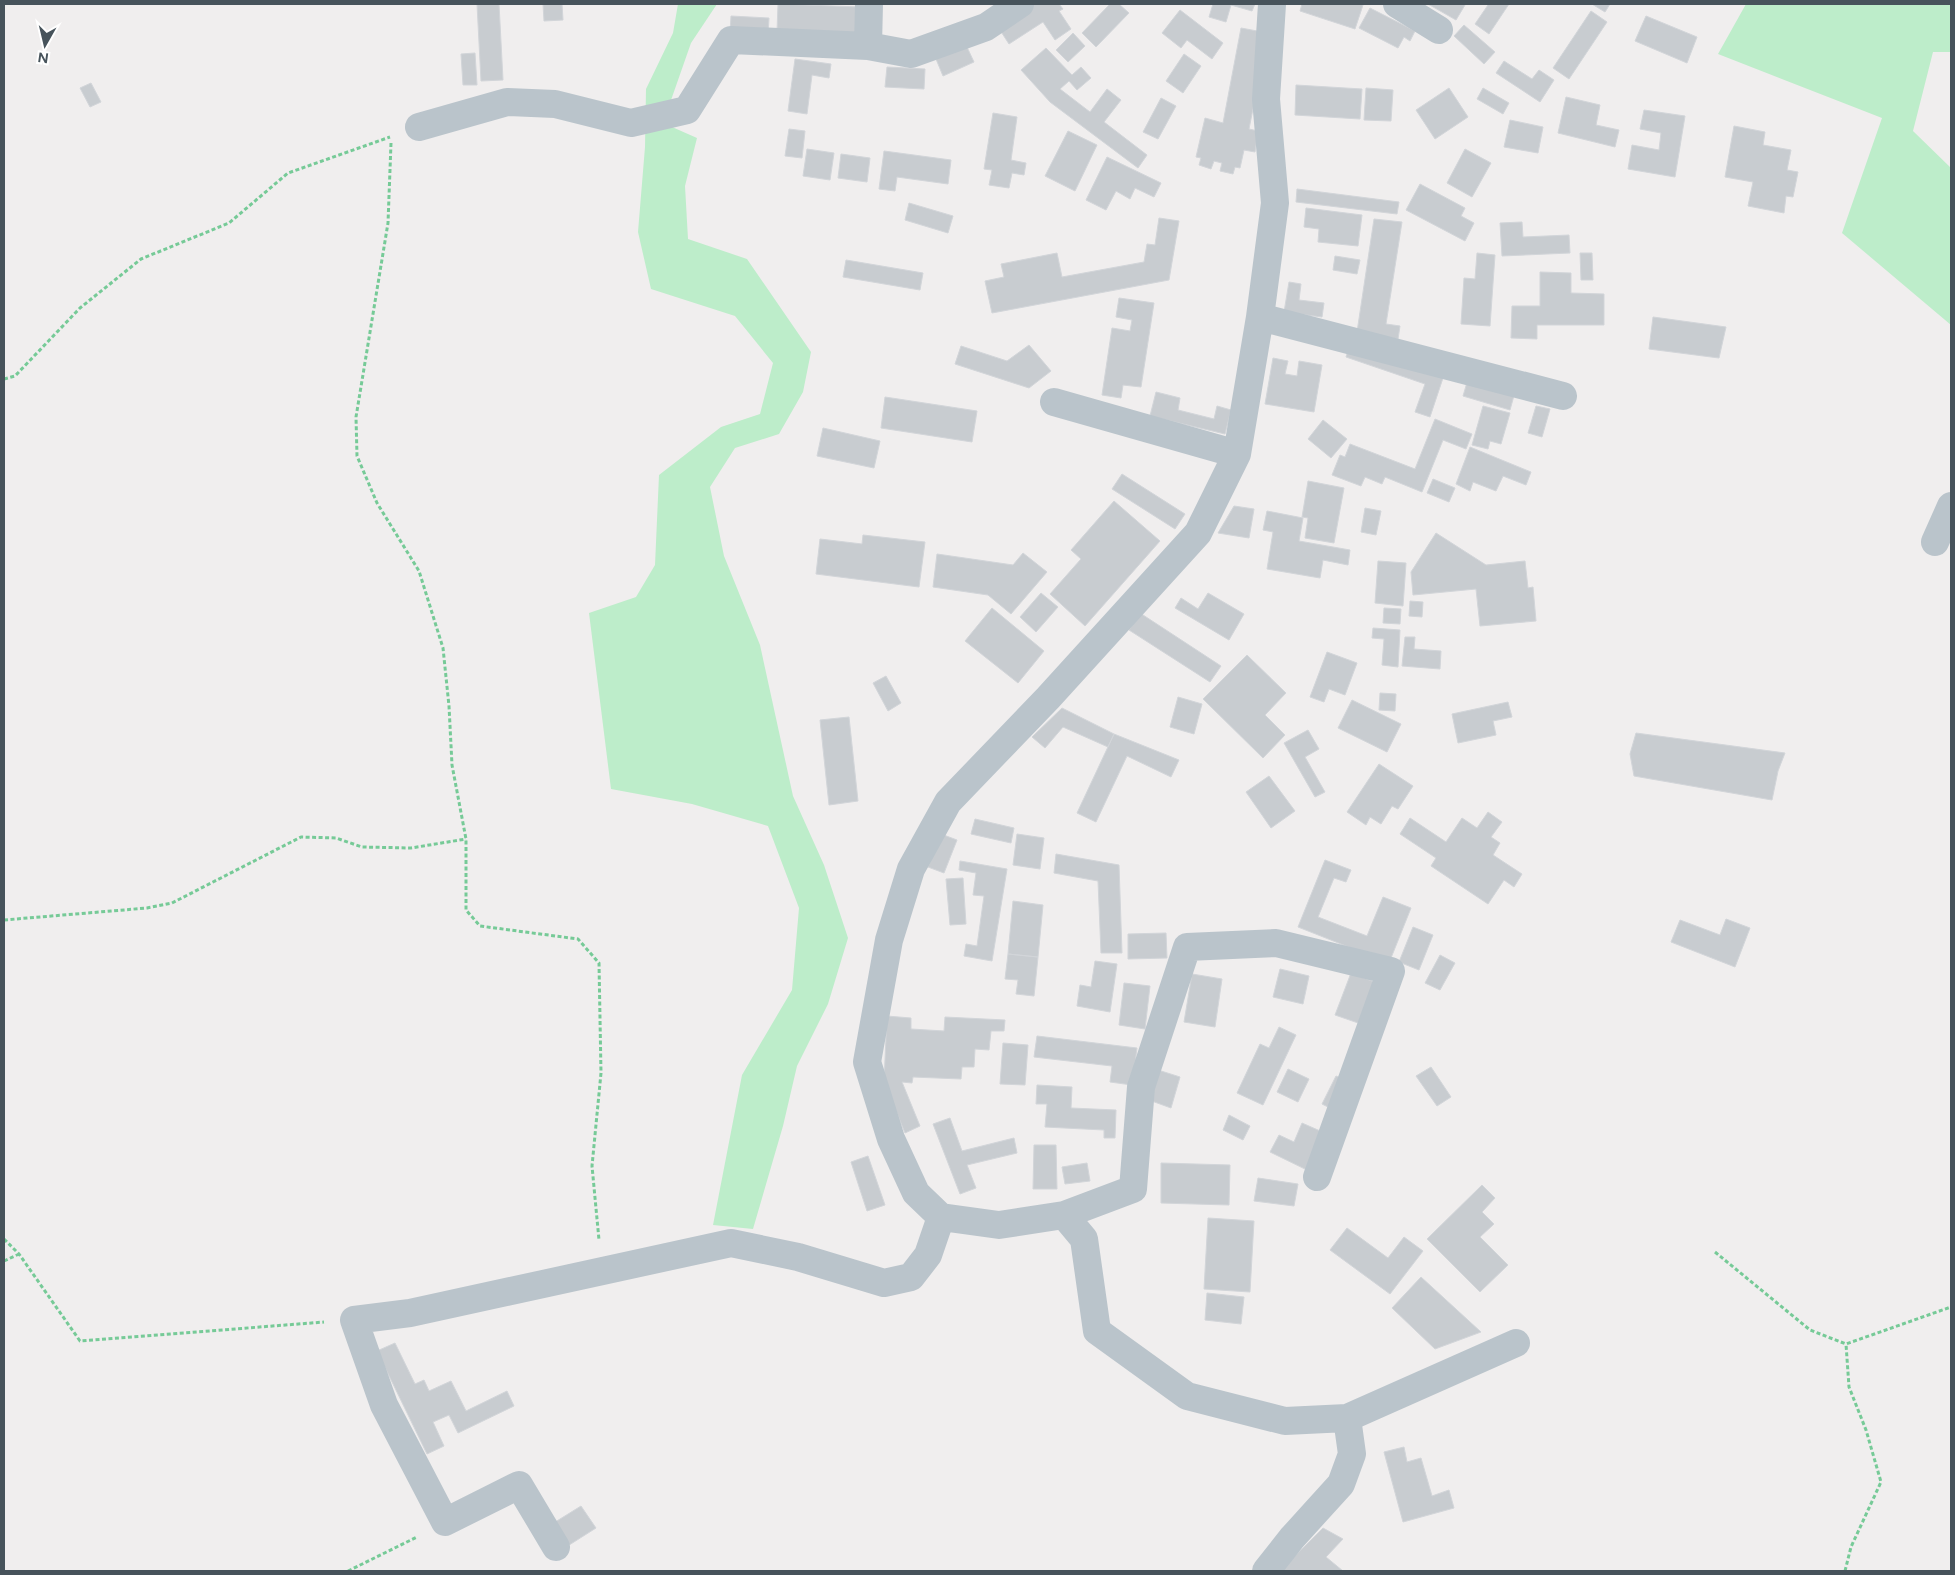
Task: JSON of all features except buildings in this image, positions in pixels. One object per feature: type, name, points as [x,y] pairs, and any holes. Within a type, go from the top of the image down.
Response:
[{"type":"street","points":[[868,46],[869,4]]},
{"type":"street","points":[[419,128],[507,102],[555,104],[631,123],[687,110],[731,40],[868,46],[911,54],[986,27],[1020,4]]},
{"type":"street","points":[[1272,4],[1266,99],[1275,203],[1260,317],[1236,454],[1198,533],[1048,698],[948,802],[911,870],[889,940],[867,1062],[891,1139],[916,1193],[941,1217],[999,1225],[1064,1215],[1133,1190],[1141,1087],[1187,947],[1276,943],[1391,971],[1317,1177]]},
{"type":"street","points":[[1397,4],[1439,30]]},
{"type":"street","points":[[1260,317],[1563,396]]},
{"type":"street","points":[[1054,402],[1236,454]]},
{"type":"street","points":[[1935,542],[1951,506]]},
{"type":"street","points":[[1064,1215],[1084,1239],[1097,1331],[1186,1396],[1285,1421],[1348,1418],[1516,1343]]},
{"type":"street","points":[[556,1547],[519,1485],[445,1522],[384,1405],[354,1320],[410,1313],[731,1243],[798,1257],[884,1283],[911,1277],[928,1255],[941,1217]]},
{"type":"street","points":[[1266,1571],[1292,1538],[1341,1484],[1352,1454],[1348,1418]]},
{"type":"path","points":[[4,379],[15,376],[80,308],[141,260],[230,222],[288,173],[419,128]]},
{"type":"path","points":[[391,137],[388,223],[356,417],[357,456],[377,503],[419,571],[443,648],[449,706],[452,765],[466,839],[466,910],[480,926],[578,939],[599,963],[601,1073],[592,1166],[602,1271]]},
{"type":"path","points":[[4,920],[147,908],[172,903],[301,837],[336,838],[362,847],[411,848],[466,839]]},
{"type":"path","points":[[4,1239],[19,1254],[80,1341],[354,1320]]},
{"type":"path","points":[[1715,1252],[1810,1330],[1846,1344],[1951,1307]]},
{"type":"path","points":[[4,1261],[19,1254]]},
{"type":"path","points":[[1845,1571],[1851,1547],[1881,1482],[1866,1430],[1849,1387],[1846,1344]]},
{"type":"path","points":[[348,1571],[445,1522]]},
{"type":"green space","points":[[678,4],[717,4],[691,43],[663,123],[697,138],[685,186],[688,239],[747,259],[811,352],[803,392],[779,434],[735,448],[710,487],[724,556],[760,645],[793,796],[824,865],[848,938],[828,1004],[797,1066],[783,1126],[753,1229],[713,1225],[742,1075],[792,990],[799,908],[768,826],[692,804],[611,789],[589,613],[636,597],[655,565],[659,475],[721,427],[760,414],[773,363],[735,316],[651,289],[638,232],[645,147],[646,89],[673,33]]},
{"type":"green space","points":[[1746,4],[1951,4],[1951,52],[1933,52],[1913,131],[1951,168],[1951,325],[1842,233],[1882,118],[1718,54]]}]
